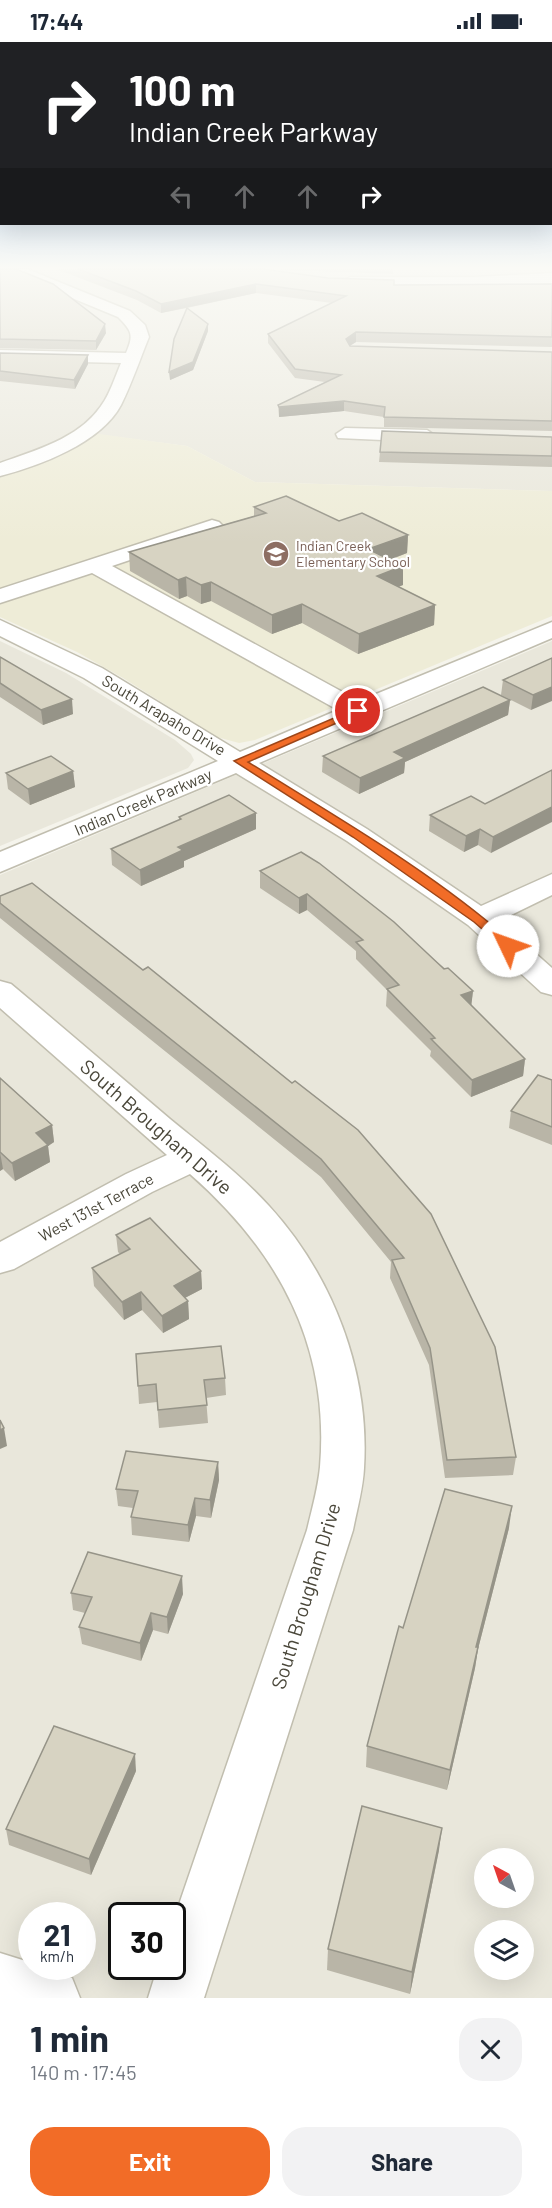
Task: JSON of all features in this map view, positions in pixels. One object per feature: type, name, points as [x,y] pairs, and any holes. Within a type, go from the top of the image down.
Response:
[{"type":"street","points":[[0,470],[60,448],[89,428],[111,406],[130,360]]},
{"type":"street","points":[[345,434],[448,436]]},
{"type":"street","points":[[0,596],[212,526]]},
{"type":"street","points":[[94,565],[358,711]]},
{"type":"street","name":"South Arapaho Drive","points":[[0,627],[93,673],[240,761],[357,835],[479,920],[552,985]]},
{"type":"street","name":"Indian Creek Parkway","points":[[0,863],[552,629]]},
{"type":"street","points":[[479,920],[552,883]]},
{"type":"street","name":"South Brougham Drive","points":[[0,991],[228,1188],[267,1229],[292,1265],[314,1305],[326,1335],[336,1377],[342,1421],[342,1468],[330,1530],[176,1998]]},
{"type":"street","name":"West 131st Terrace","points":[[0,1259],[139,1183],[193,1158]]},
{"type":"street","points":[[0,1981],[52,1998]]},
{"type":"shaded area","points":[[0,360],[552,360],[552,491],[255,482],[187,446],[72,431],[50,445],[0,464]]},
{"type":"shaded area","name":"Indian Creek Elementary School","points":[[92,433],[187,446],[255,482],[552,491],[552,616],[255,740],[239,743],[217,737],[77,652],[0,617],[0,474]]},
{"type":"shaded area","points":[[0,641],[66,673],[175,740],[191,754],[194,760],[188,768],[0,846]]},
{"type":"shaded area","points":[[552,641],[552,1998],[0,1998],[0,875]]},
{"type":"building","points":[[0,360],[85,360],[74,380],[0,371]]},
{"type":"building","points":[[171,360],[194,360],[193,362],[169,372]]},
{"type":"building","points":[[288,360],[552,360],[552,421],[384,417],[385,407],[344,401],[279,407],[278,405],[341,375],[295,369]]},
{"type":"building","points":[[382,431],[552,437],[552,456],[380,452]]},
{"type":"building","points":[[286,496],[339,521],[362,513],[408,535],[368,549],[403,566],[377,576],[435,605],[359,634],[302,604],[272,615],[211,582],[201,585],[186,577],[178,580],[129,552],[266,513],[254,507]]},
{"type":"building","points":[[0,657],[72,699],[41,710],[0,683]]},
{"type":"building","points":[[552,658],[552,687],[533,695],[503,680]]},
{"type":"building","points":[[483,687],[510,700],[394,752],[405,758],[360,778],[323,756]]},
{"type":"building","points":[[51,756],[73,771],[28,789],[6,773]]},
{"type":"building","points":[[552,770],[552,807],[493,837],[480,829],[466,836],[430,815],[471,796],[485,804]]},
{"type":"building","points":[[229,795],[256,813],[178,847],[183,850],[140,870],[111,849],[181,819],[179,817]]},
{"type":"building","points":[[301,852],[319,863],[394,922],[444,969],[448,968],[473,991],[461,995],[525,1059],[472,1080],[431,1039],[435,1038],[387,989],[399,985],[356,942],[363,940],[307,894],[299,898],[260,871]]},
{"type":"building","points":[[32,883],[143,970],[148,967],[292,1083],[295,1081],[358,1130],[431,1214],[495,1347],[516,1457],[447,1460],[430,1348],[392,1260],[404,1258],[321,1159],[0,903],[0,896]]},
{"type":"building","points":[[538,1075],[552,1080],[552,1127],[511,1111]]},
{"type":"building","points":[[0,1078],[52,1125],[36,1133],[48,1145],[12,1163],[0,1152]]},
{"type":"building","points":[[150,1218],[201,1271],[174,1286],[188,1301],[162,1316],[141,1292],[122,1302],[92,1268],[130,1249],[116,1235]]},
{"type":"building","points":[[221,1346],[225,1378],[204,1380],[207,1405],[158,1410],[156,1384],[138,1386],[136,1354]]},
{"type":"building","points":[[126,1451],[218,1462],[210,1500],[195,1498],[188,1525],[131,1517],[138,1491],[116,1489]]},
{"type":"building","points":[[445,1489],[512,1506],[476,1647],[478,1647],[450,1770],[367,1746],[399,1626],[403,1628]]},
{"type":"building","points":[[88,1552],[182,1576],[167,1617],[151,1613],[140,1643],[79,1627],[92,1597],[71,1593]]},
{"type":"building","points":[[54,1726],[135,1754],[89,1859],[6,1829]]},
{"type":"building","points":[[362,1806],[442,1828],[412,1972],[328,1949]]},
{"type":"place","name":"Indian Creek Elementary School","points":[[276,554]]},
{"type":"route","points":[[358,711],[240,761],[357,835],[479,920],[508,946]]}]
